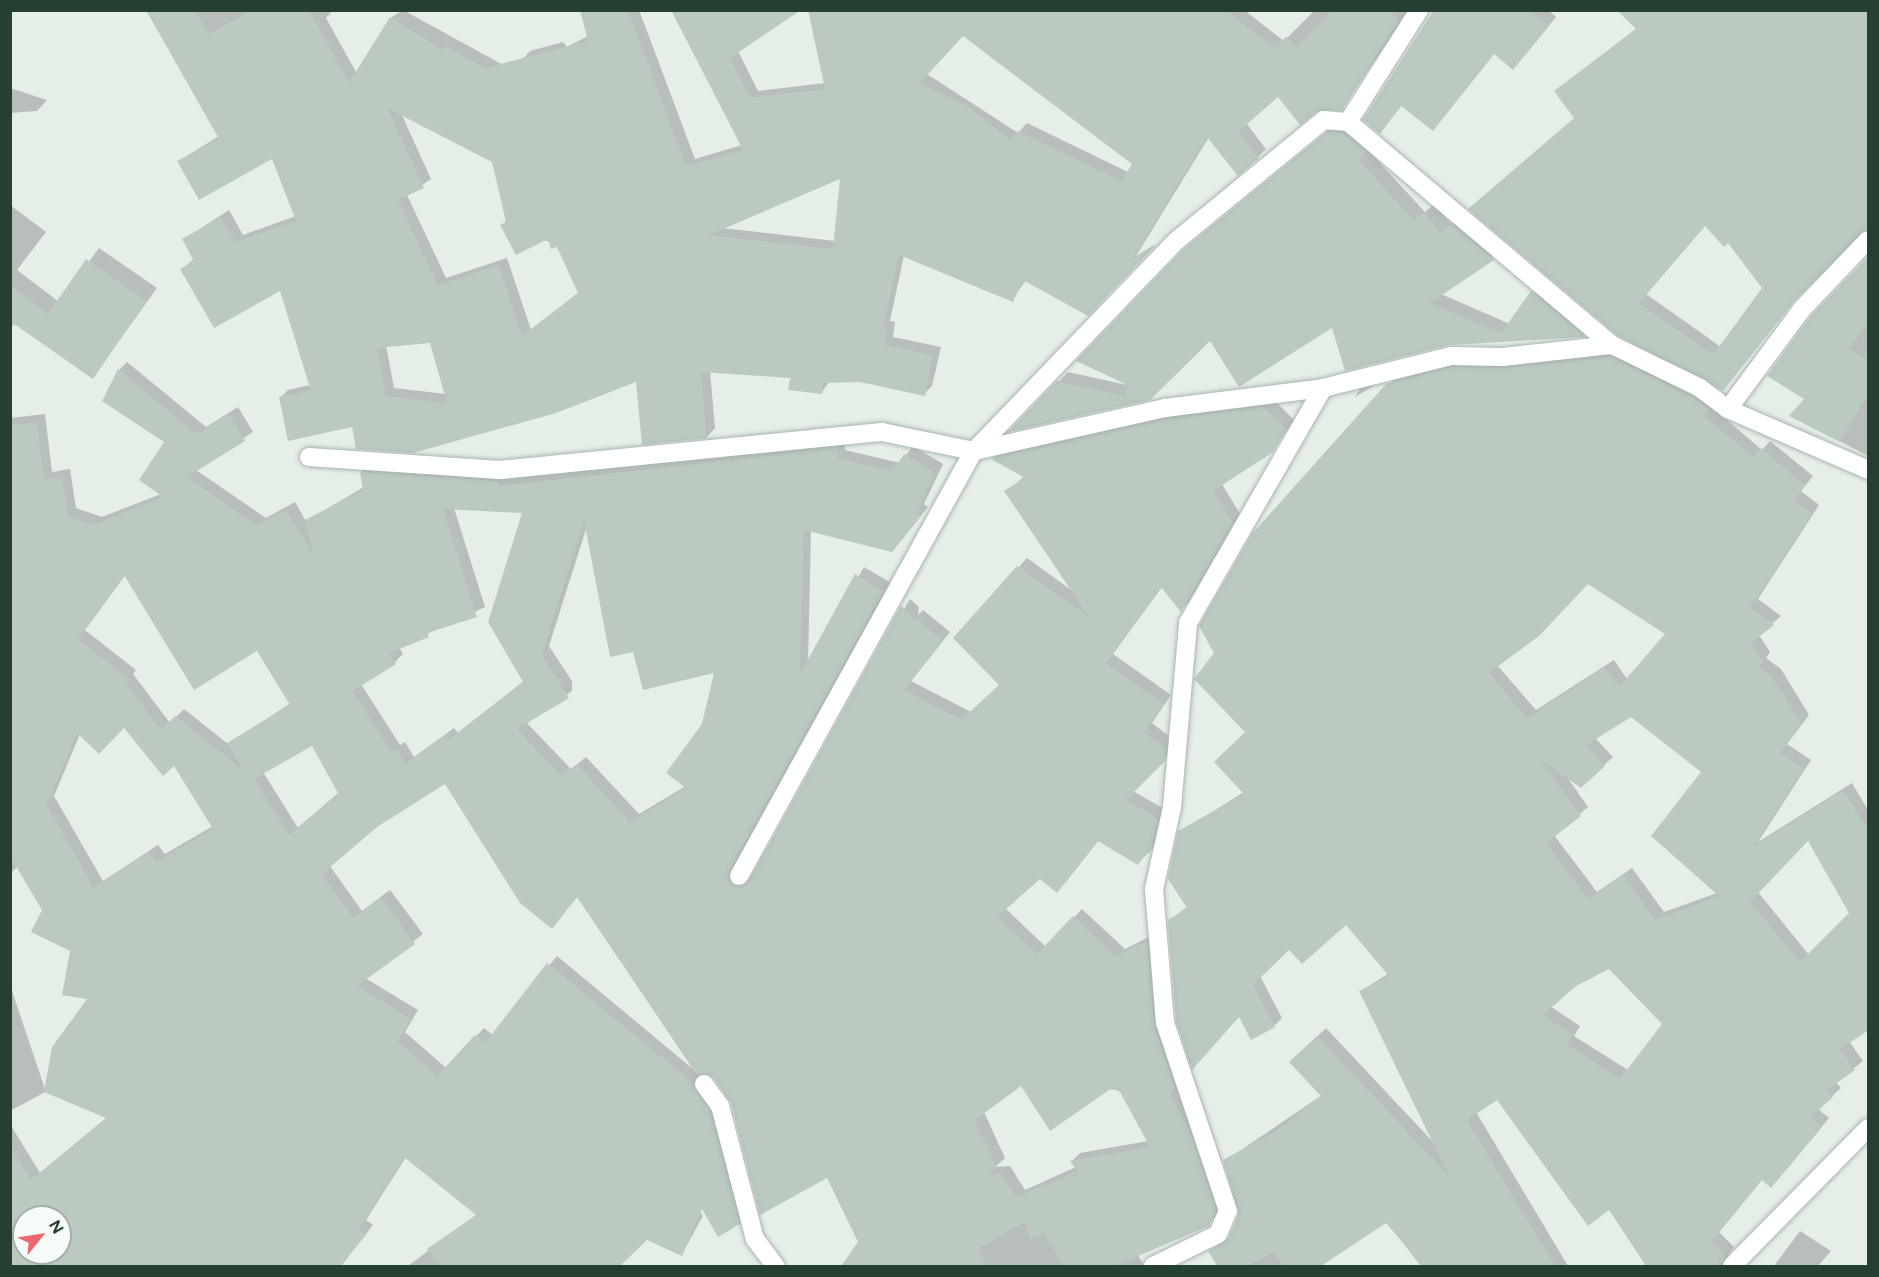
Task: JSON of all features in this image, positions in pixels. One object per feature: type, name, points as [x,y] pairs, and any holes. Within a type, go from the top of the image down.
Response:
[{"type":"street","points":[[1348,122],[1419,10]]},
{"type":"street","points":[[739,876],[974,451],[1176,241],[1324,120],[1348,122],[1612,345],[1700,388],[1728,409],[1869,470]]},
{"type":"street","points":[[1728,409],[1802,309],[1869,240]]},
{"type":"street","points":[[309,457],[500,470],[882,432],[974,451],[1165,408],[1323,388],[1451,356],[1503,357],[1612,345]]},
{"type":"street","points":[[1153,1266],[1218,1234],[1228,1211],[1165,1023],[1154,889],[1172,807],[1188,623],[1323,388]]},
{"type":"street","points":[[704,1084],[720,1106],[755,1239],[775,1266]]},
{"type":"street","points":[[1732,1266],[1869,1128]]},
{"type":"building","points":[[146,10],[195,10],[209,34],[251,10],[309,10],[349,83],[390,17],[443,50],[445,46],[485,68],[588,41],[580,10],[628,10],[686,166],[743,150],[671,10],[801,10],[730,58],[750,98],[825,89],[808,10],[1225,10],[1275,48],[1286,37],[1297,47],[1332,10],[1389,10],[1399,20],[1342,110],[1318,111],[1300,125],[1278,97],[1238,132],[1259,158],[1238,176],[1207,137],[1132,260],[1156,245],[1088,316],[1023,280],[1013,302],[899,255],[883,329],[887,330],[885,345],[933,355],[925,396],[860,382],[823,383],[822,394],[788,390],[790,378],[701,372],[707,438],[642,445],[636,382],[556,413],[413,453],[356,449],[352,427],[288,441],[279,397],[311,391],[280,291],[214,328],[180,269],[194,261],[182,239],[221,217],[235,242],[296,221],[272,159],[199,200],[177,161],[219,139]],"holes":[[[963,36],[1132,164],[1122,181],[1018,131],[1011,141],[967,106],[920,83]],[[387,108],[492,162],[506,222],[500,225],[516,255],[548,239],[551,249],[557,247],[578,293],[522,336],[499,265],[438,285],[398,200],[424,188]],[[840,179],[833,249],[709,235]],[[430,343],[447,403],[386,396],[377,348]]]},
{"type":"building","points":[[1434,10],[1529,10],[1549,26],[1513,70],[1494,54],[1433,131],[1401,106],[1380,134],[1363,120]]},
{"type":"building","points":[[1617,10],[1869,10],[1869,229],[1794,301],[1723,391],[1618,336],[1468,209],[1574,118],[1554,91],[1636,29]],"holes":[[[1705,226],[1724,247],[1728,243],[1762,288],[1713,355],[1639,303]]]},
{"type":"building","points":[[1328,132],[1343,133],[1366,152],[1359,161],[1414,220],[1424,212],[1440,233],[1451,224],[1494,260],[1430,303],[1501,333],[1531,291],[1585,337],[1449,345],[1345,371],[1332,328],[1239,387],[1210,341],[1150,400],[1008,432],[1057,381],[1125,396],[1128,385],[1076,361],[1184,249]]},
{"type":"building","points":[[1869,256],[1869,321],[1849,348],[1869,360],[1869,393],[1840,442],[1789,416],[1804,399],[1767,376],[1811,316]]},
{"type":"building","points":[[86,259],[146,301],[93,379],[10,321],[10,285],[48,314]]},
{"type":"building","points":[[1610,357],[1694,398],[1710,409],[1704,416],[1753,457],[1761,448],[1805,485],[1794,500],[1812,514],[1750,608],[1774,625],[1751,643],[1763,662],[1759,667],[1773,678],[1802,724],[1780,753],[1804,768],[1754,846],[1843,790],[1869,831],[1869,1030],[1840,1049],[1855,1070],[1827,1090],[1833,1097],[1811,1117],[1822,1127],[1771,1188],[1762,1180],[1712,1241],[1726,1256],[1721,1266],[1646,1266],[1609,1210],[1588,1226],[1497,1100],[1467,1120],[1555,1266],[1423,1266],[1386,1223],[1321,1266],[1283,1266],[1273,1252],[1246,1266],[1217,1266],[1208,1251],[1228,1239],[1239,1215],[1223,1160],[1276,1131],[1321,1096],[1289,1062],[1317,1036],[1449,1176],[1359,991],[1389,976],[1346,925],[1302,964],[1289,950],[1253,985],[1275,1027],[1251,1040],[1239,1017],[1192,1070],[1176,1021],[1168,920],[1187,908],[1168,879],[1178,831],[1244,794],[1214,762],[1245,732],[1194,679],[1214,653],[1199,626],[1252,534],[1386,384],[1452,367],[1504,368]],"holes":[[[1588,584],[1665,634],[1619,687],[1605,667],[1527,718],[1489,673],[1539,636]],[[1631,717],[1701,772],[1651,836],[1719,896],[1655,920],[1623,875],[1588,899],[1546,843],[1581,816],[1541,760],[1581,788],[1605,766],[1586,745]],[[1808,841],[1849,913],[1800,962],[1750,902]],[[1609,969],[1662,1024],[1620,1079],[1567,1044],[1573,1035],[1543,1015],[1576,986]]]},
{"type":"building","points":[[118,369],[196,434],[229,414],[245,441],[187,477],[256,525],[286,510],[313,554],[305,520],[363,490],[360,472],[498,481],[498,486],[838,448],[837,458],[893,471],[904,454],[935,473],[917,513],[921,516],[892,552],[804,530],[800,674],[855,574],[883,592],[729,871],[729,881],[739,887],[749,881],[901,606],[912,615],[910,624],[914,617],[943,641],[904,690],[961,720],[999,685],[953,638],[1017,566],[1089,617],[1004,491],[1025,478],[991,459],[1167,419],[1264,407],[1286,429],[1273,452],[1213,491],[1233,523],[1181,612],[1161,587],[1106,663],[1164,704],[1144,732],[1166,748],[1165,761],[1126,800],[1158,819],[1150,854],[1148,850],[1138,865],[1098,841],[1057,893],[1040,879],[997,917],[1037,954],[1073,916],[1116,956],[1147,941],[1154,1026],[1175,1089],[1170,1095],[1190,1132],[1216,1210],[1209,1226],[1114,1266],[1063,1266],[1044,1233],[1031,1239],[1024,1223],[978,1248],[986,1266],[841,1266],[858,1242],[827,1178],[760,1215],[731,1103],[713,1077],[697,1075],[577,897],[552,929],[520,903],[445,784],[377,827],[322,874],[353,918],[381,897],[415,944],[357,986],[411,1019],[397,1041],[437,1076],[475,1035],[485,1043],[547,963],[693,1083],[710,1111],[740,1224],[718,1237],[702,1209],[682,1256],[647,1240],[620,1266],[439,1266],[427,1249],[476,1215],[404,1157],[359,1229],[366,1235],[340,1266],[10,1266],[10,1146],[31,1180],[106,1118],[44,1092],[52,1047],[87,999],[62,995],[70,951],[31,932],[42,910],[10,856],[10,425],[37,422],[44,479],[62,477],[68,516],[93,525],[163,497],[139,480],[164,442],[102,401]],"holes":[[[443,509],[522,513],[488,622],[523,682],[448,740],[445,735],[406,764],[396,749],[391,752],[353,691],[396,664],[389,653],[429,637],[427,633],[477,617]],[[584,520],[610,657],[633,652],[643,690],[714,673],[702,724],[666,773],[686,788],[630,822],[577,764],[562,776],[517,729],[569,698],[542,655]],[[124,575],[194,690],[257,651],[290,705],[227,743],[243,770],[175,716],[161,730],[126,683],[129,679],[78,639]],[[124,728],[163,776],[174,766],[213,829],[156,862],[149,852],[94,888],[47,805],[77,733],[99,754]],[[312,746],[338,793],[289,835],[254,779]],[[1021,1086],[1050,1131],[1112,1088],[1120,1092],[1150,1147],[1070,1161],[1077,1171],[1016,1197],[1000,1173],[986,1175],[997,1168],[975,1120]]]}]
